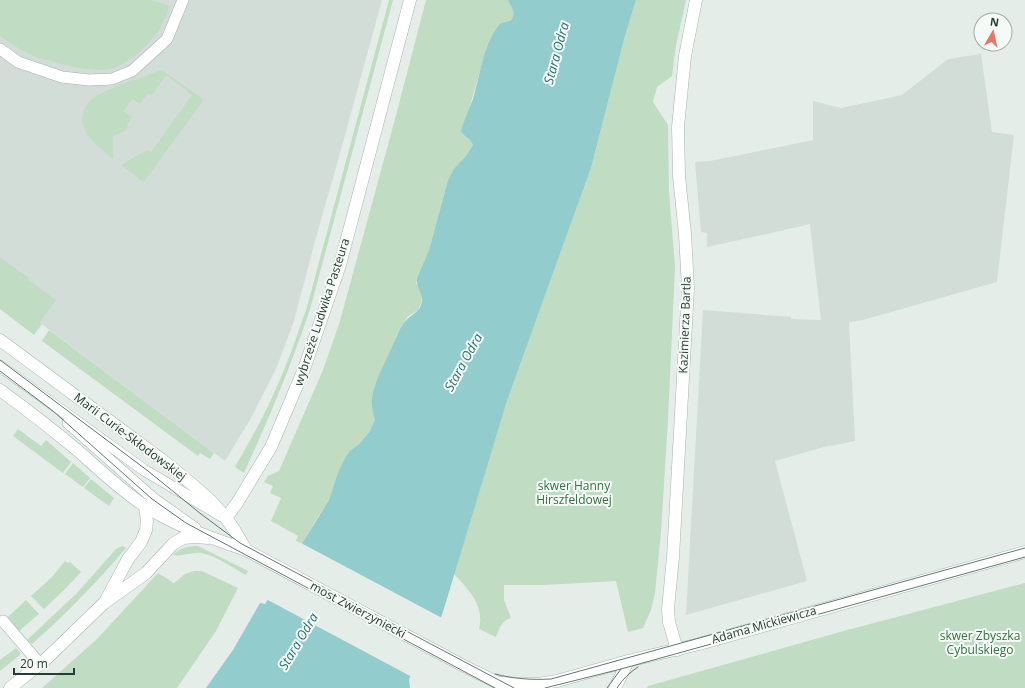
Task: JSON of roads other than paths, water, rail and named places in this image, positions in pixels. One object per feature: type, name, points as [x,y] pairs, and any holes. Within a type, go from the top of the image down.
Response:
[{"type":"street","name":"wybrzeże Ludwika Pasteura","points":[[226,518],[237,503],[271,447],[304,369],[340,265],[410,0]]},
{"type":"street","name":"Kazimierza Bartla","points":[[677,650],[669,622],[668,609],[673,557],[688,288],[685,234],[679,176],[678,127],[685,56],[696,0]]},
{"type":"street","name":"Marii Curie-Skłodowskiej","points":[[0,340],[161,459],[211,501],[226,518],[250,553]]},
{"type":"street","points":[[0,390],[77,450],[121,489],[145,506],[210,538],[250,553]]},
{"type":"street","points":[[104,603],[128,559],[141,542],[146,530],[147,521],[145,506]]},
{"type":"street","points":[[10,688],[40,664],[104,603],[146,573],[173,544],[183,538],[210,538]]},
{"type":"street","name":"Adama Mickiewicza","points":[[504,686],[538,684],[557,681],[628,661],[677,650],[1025,552]]},
{"type":"street","name":"most Zwierzyniecki","points":[[250,553],[436,652],[504,686]]},
{"type":"street","points":[[615,688],[628,661]]},
{"type":"lane","points":[[0,49],[18,62],[62,76],[89,80],[112,79],[132,72],[167,40],[183,0]]},
{"type":"lane","points":[[0,366],[144,470],[226,518]]},
{"type":"lane","points":[[31,389],[154,499],[210,538]]},
{"type":"lane","points":[[3,621],[40,664]]},
{"type":"water","name":"Stara Odra","points":[[508,0],[636,0],[625,36],[591,168],[507,401],[442,615],[409,679],[410,688],[206,688],[233,650],[260,603],[265,604],[329,500],[337,475],[345,458],[370,431],[375,419],[372,409],[372,401],[373,391],[378,378],[398,332],[405,321],[420,308],[421,305],[422,297],[417,285],[417,278],[429,250],[448,180],[454,169],[466,156],[473,145],[461,131],[473,99],[482,61],[493,34],[499,24],[512,19],[514,15]]},
{"type":"tram line","points":[[0,360],[148,471],[240,543],[514,688]]},
{"type":"tram line","points":[[0,371],[53,411],[152,499],[186,523],[495,688]]},
{"type":"tram line","points":[[495,674],[523,679],[551,679],[1025,548]]},
{"type":"tram line","points":[[545,688],[621,669],[1025,557]]},
{"type":"tram line","points":[[617,688],[626,676],[638,667]]},
{"type":"tram line","points":[[607,688],[621,669]]},
{"type":"park label","name":"skwer Hanny Hirszfeldowej","points":[[574,493]]},
{"type":"park label","name":"skwer Zbyszka Cybulskiego","points":[[980,643]]}]
